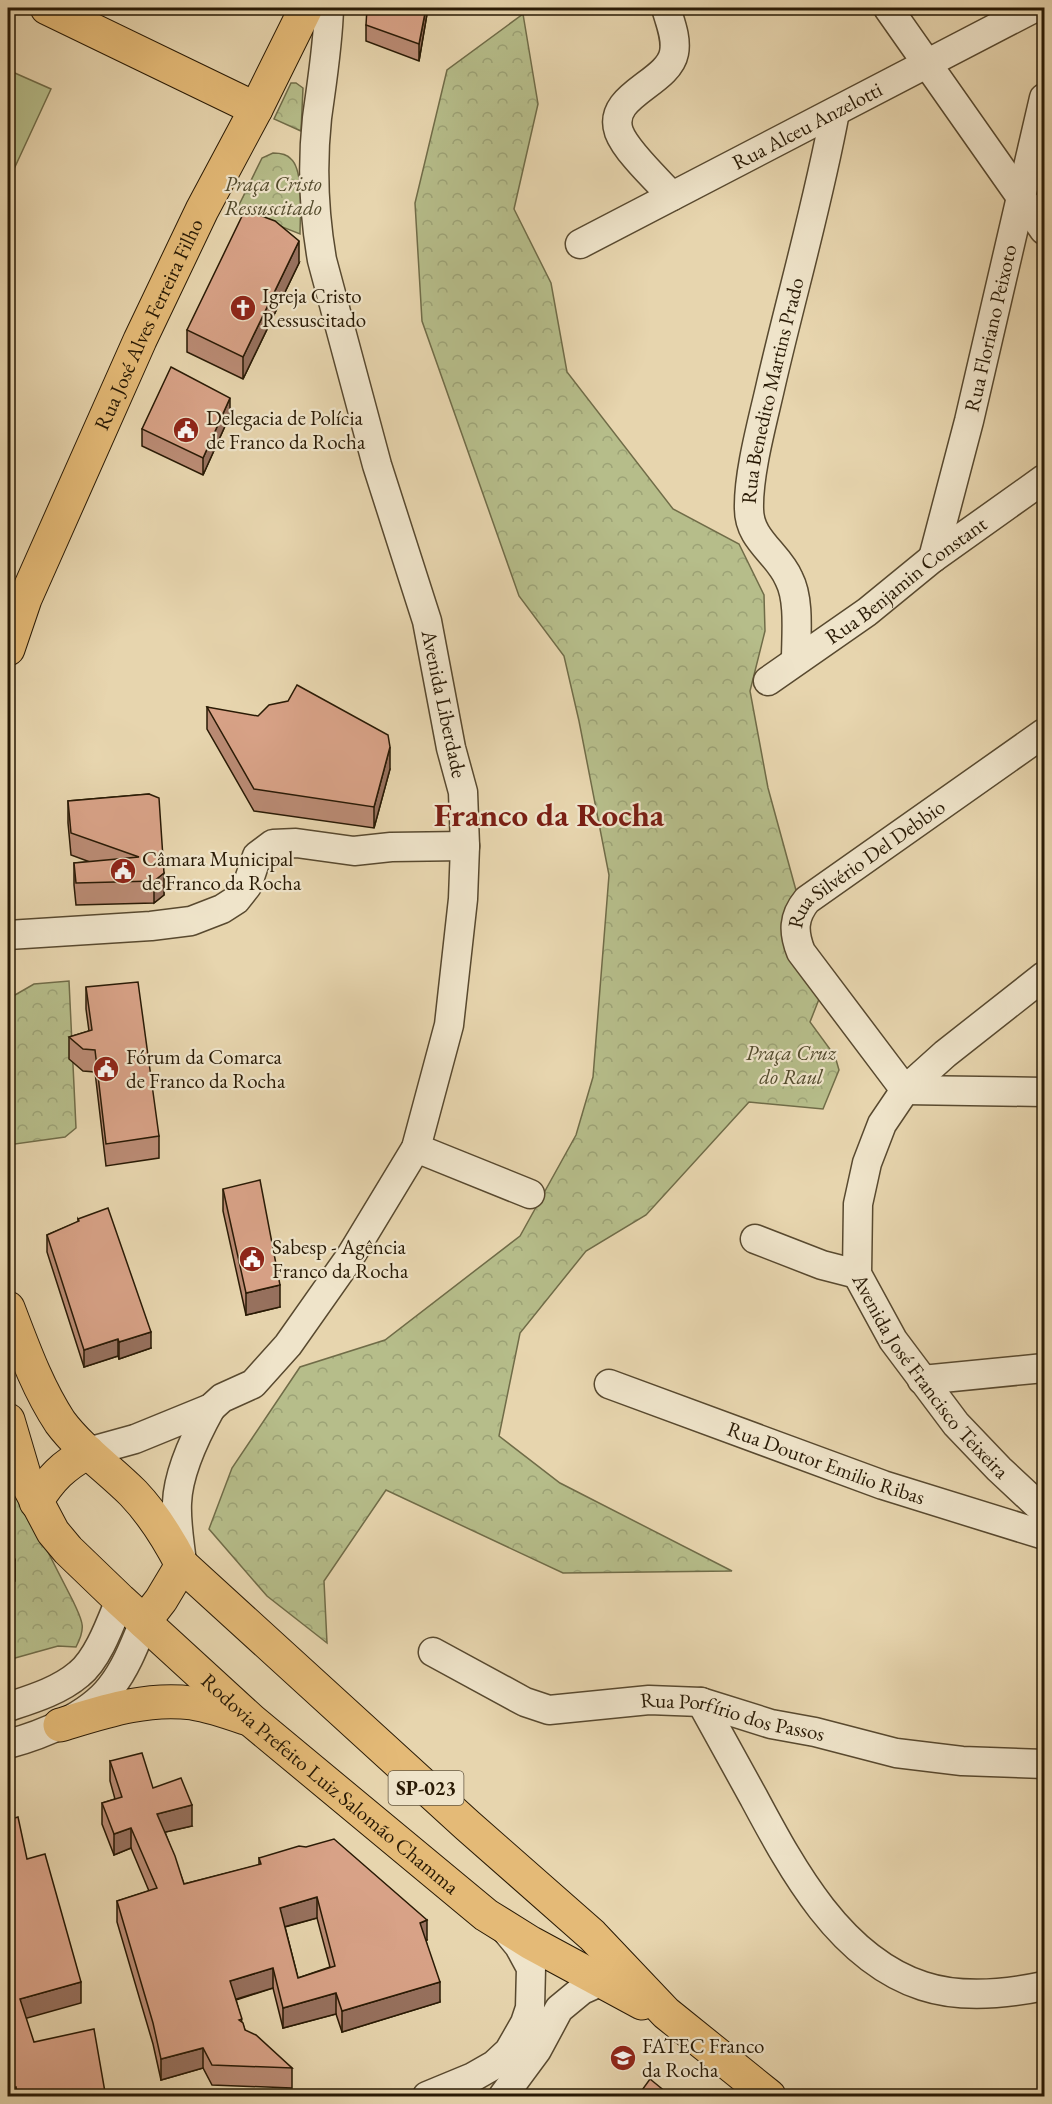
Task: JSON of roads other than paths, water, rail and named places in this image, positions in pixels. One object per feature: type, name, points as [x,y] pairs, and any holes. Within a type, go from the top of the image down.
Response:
[{"type":"main road","points":[[47,8],[256,109]]},
{"type":"main road","name":"Rua José Alves Ferreira Filho","points":[[8,649],[16,597],[207,199],[256,109],[306,8]]},
{"type":"main road","name":"SP-023","points":[[8,1308],[40,1387],[61,1423],[88,1452]]},
{"type":"main road","name":"SP-023","points":[[8,1420],[26,1481],[36,1502]]},
{"type":"main road","points":[[36,1502],[54,1475],[68,1463],[88,1452]]},
{"type":"main road","name":"Rodovia Prefeito Luiz Salomão Chamma","points":[[88,1452],[148,1510],[164,1530],[182,1565],[458,1817],[592,1935],[666,2013],[769,2097]]},
{"type":"main road","name":"Rodovia Prefeito Luiz Salomão Chamma","points":[[36,1502],[53,1532],[68,1550],[120,1600],[251,1719],[486,1915],[531,1943],[645,2005],[666,2013]]},
{"type":"main road","points":[[144,1622],[161,1600],[182,1565]]},
{"type":"main road","points":[[60,1725],[121,1707],[168,1701],[193,1703],[251,1719]]},
{"type":"street","name":"Avenida Liberdade","points":[[182,1565],[177,1502],[185,1465],[195,1438],[211,1408],[222,1398],[252,1384],[288,1345],[350,1257],[416,1148],[449,1025],[463,899],[465,846],[463,792],[451,748],[427,621],[377,465],[322,260],[316,228],[314,180],[317,120],[328,41],[329,8]]},
{"type":"street","points":[[666,8],[675,42],[674,57],[664,70],[625,103],[618,112],[616,120],[626,146],[672,196]]},
{"type":"street","points":[[888,8],[1044,230]]},
{"type":"street","name":"Rua Alceu Anzelotti","points":[[580,244],[1034,8]]},
{"type":"street","name":"Rua Floriano Peixoto","points":[[933,558],[969,421],[1023,197],[1044,98]]},
{"type":"street","name":"Rua Benedito Martins Prado","points":[[796,660],[796,613],[791,581],[754,531],[750,521],[749,507],[754,466],[765,413],[796,277],[825,168],[836,112]]},
{"type":"street","name":"Rua Benjamin Constant","points":[[768,681],[867,612],[933,558],[1044,479]]},
{"type":"street","name":"Rua Silvério Del Debbio","points":[[905,1090],[801,952],[794,928],[796,918],[807,900],[1044,733]]},
{"type":"street","points":[[8,935],[151,926],[191,921],[222,909],[236,900],[247,886],[257,856],[273,844],[296,843],[354,851],[392,847],[465,846]]},
{"type":"street","name":"Avenida José Francisco Teixeira","points":[[1044,976],[945,1054],[905,1090],[882,1124],[867,1163],[858,1204],[857,1274],[892,1340],[956,1424],[1044,1511]]},
{"type":"street","points":[[905,1090],[1044,1092]]},
{"type":"street","points":[[416,1148],[530,1194]]},
{"type":"street","points":[[755,1239],[822,1265],[857,1274]]},
{"type":"street","points":[[922,1380],[1044,1368]]},
{"type":"street","name":"Rua Doutor Emilio Ribas","points":[[609,1383],[873,1482],[1044,1535]]},
{"type":"street","name":"Avenida Liberdade","points":[[88,1452],[135,1439],[211,1408]]},
{"type":"street","points":[[8,1707],[53,1690],[81,1673],[103,1641],[120,1600]]},
{"type":"street","points":[[8,1744],[33,1737],[60,1725],[94,1703],[110,1689],[124,1668],[144,1622]]},
{"type":"street","name":"Rua Porfírio dos Passos","points":[[434,1652],[505,1692],[549,1710],[650,1700],[701,1702],[771,1724],[815,1732],[896,1753],[962,1761],[1044,1764]]},
{"type":"street","points":[[701,1702],[809,1893],[853,1943],[883,1967],[923,1986],[963,1994],[1009,1994],[1044,1986]]},
{"type":"street","points":[[427,2097],[494,2065],[509,2050],[525,2023],[530,2008],[531,1968],[519,1946],[500,1923]]},
{"type":"street","points":[[503,2097],[537,2050],[559,2009],[582,1990],[602,1981]]},
{"type":"place","name":"Igreja Cristo Ressuscitado","points":[[243,308]]},
{"type":"place","name":"Delegacia de Polícia de Franco da Rocha","points":[[186,430]]},
{"type":"place","name":"Câmara Municipal de Franco da Rocha","points":[[123,871]]},
{"type":"place","name":"Fórum da Comarca de Franco da Rocha","points":[[106,1069]]},
{"type":"place","name":"Sabesp - Agência Franco da Rocha","points":[[252,1259]]},
{"type":"place","name":"FATEC Franco da Rocha","points":[[623,2058]]},
{"type":"district","name":"Franco da Rocha","points":[[549,814]]},
{"type":"park label","name":"Praça Cristo Ressuscitado","points":[[273,196]]},
{"type":"park label","name":"Praça Cruz do Raul","points":[[791,1065]]}]
